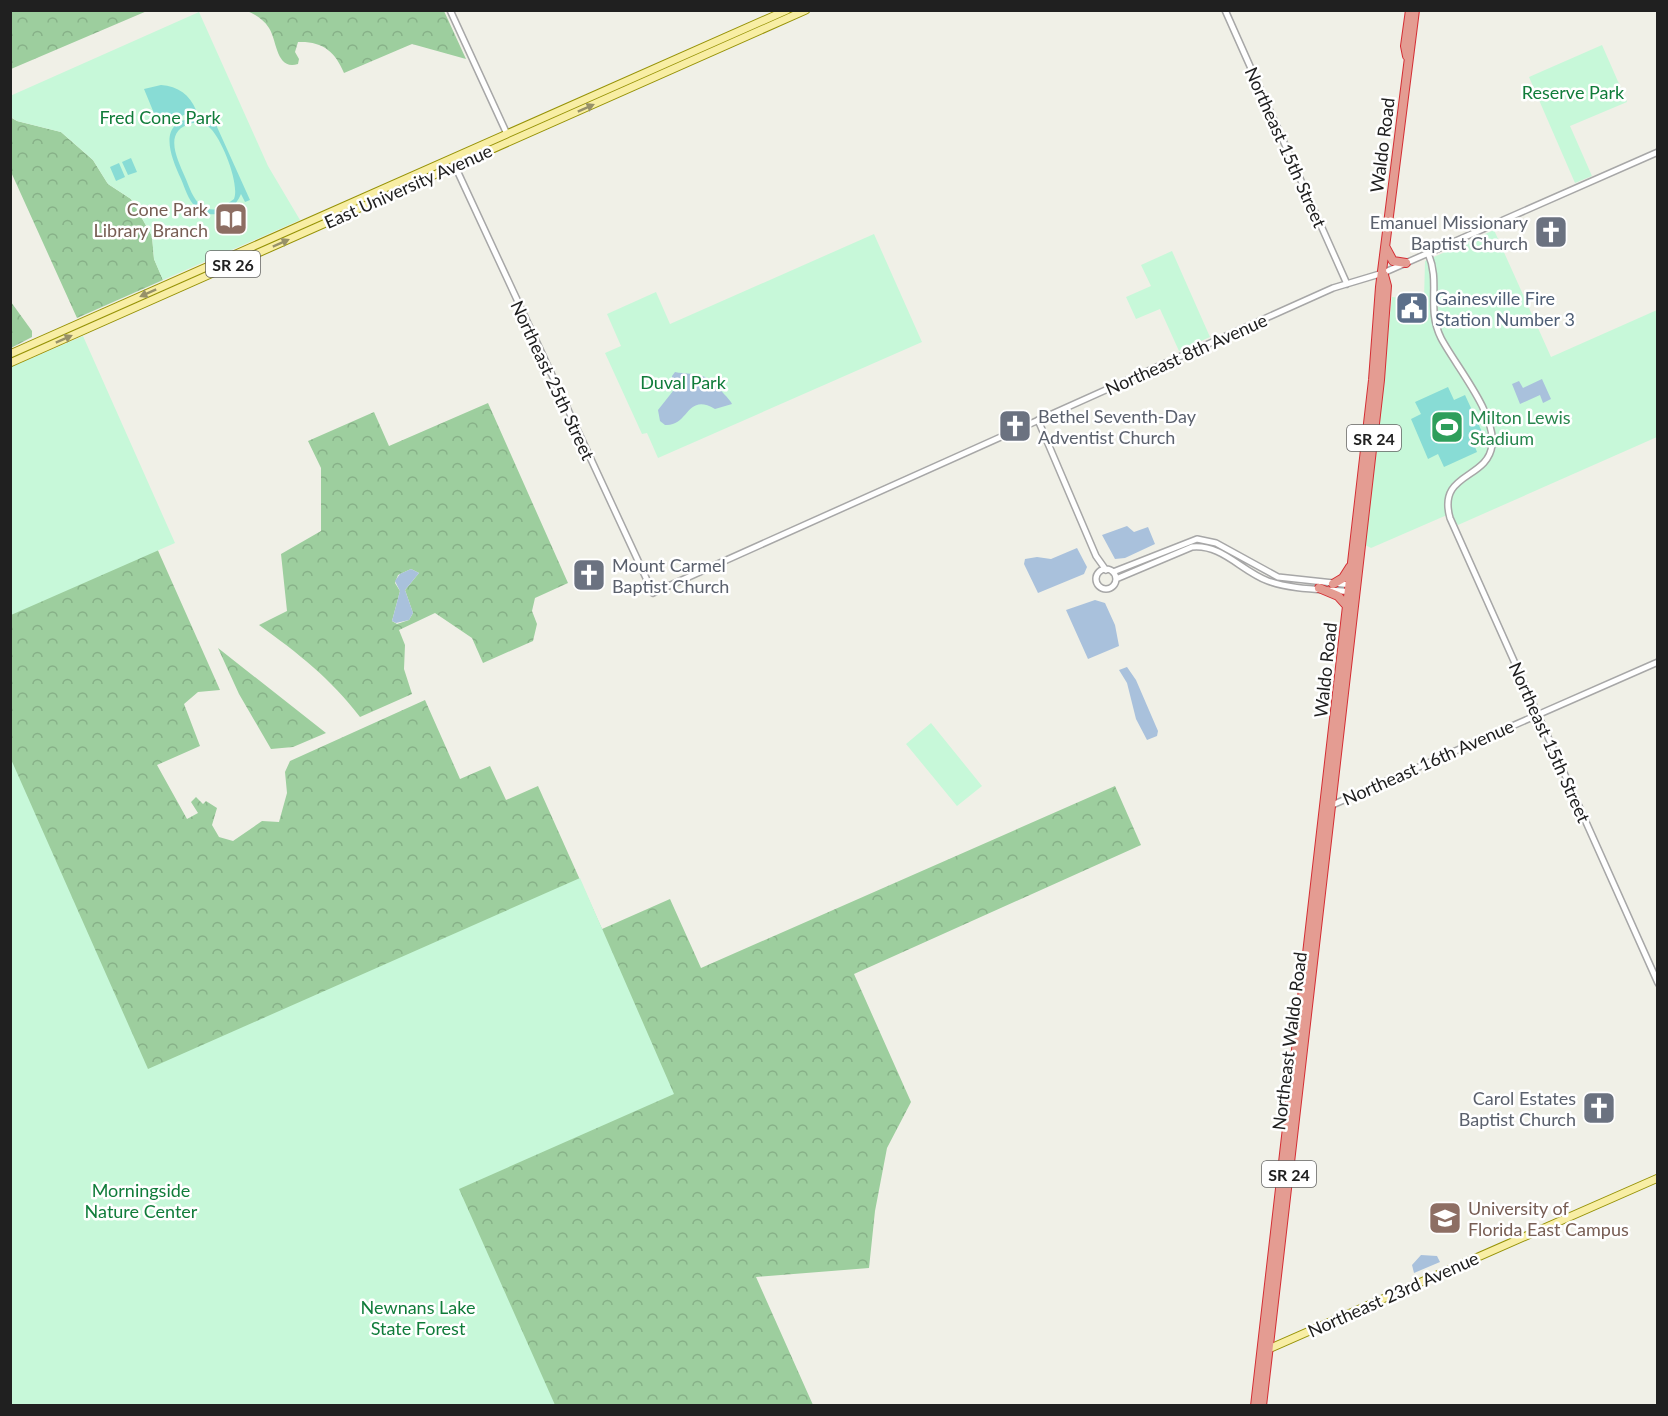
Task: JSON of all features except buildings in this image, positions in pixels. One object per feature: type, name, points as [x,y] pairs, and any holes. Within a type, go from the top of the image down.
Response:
[{"type":"highway","name":"Waldo Road","points":[[1327,844],[1327,807],[1347,607],[1353,589],[1352,563],[1385,246],[1407,57],[1411,46],[1412,10]]},
{"type":"highway","points":[[1385,246],[1393,261],[1406,263]]},
{"type":"highway","name":"Waldo Road","points":[[1293,1070],[1385,329],[1387,286],[1383,273]]},
{"type":"highway","points":[[1333,584],[1343,578],[1352,563]]},
{"type":"highway","points":[[1319,588],[1338,596],[1347,607]]},
{"type":"highway","name":"Northeast Waldo Road","points":[[1265,1350],[1327,844]]},
{"type":"highway","name":"Northeast Waldo Road","points":[[1273,1278],[1293,1070]]},
{"type":"highway","name":"SR 24","points":[[1255,1406],[1265,1350]]},
{"type":"highway","name":"SR 24","points":[[1262,1406],[1265,1350]]},
{"type":"main road","name":"East University Avenue","points":[[363,202],[402,189],[507,134],[564,113],[697,55],[787,10]]},
{"type":"main road","name":"East University Avenue","points":[[725,42],[806,10]]},
{"type":"main road","name":"East University Avenue","points":[[453,162],[513,140],[564,113]]},
{"type":"main road","points":[[507,134],[513,140]]},
{"type":"main road","name":"East University Avenue","points":[[10,354],[177,280],[236,258],[348,209],[397,183],[429,173]]},
{"type":"main road","points":[[397,183],[402,189]]},
{"type":"main road","name":"East University Avenue","points":[[10,363],[180,288],[236,258]]},
{"type":"main road","points":[[177,280],[180,288]]},
{"type":"main road","points":[[100,314],[103,322]]},
{"type":"main road","name":"Northeast 23rd Avenue","points":[[1265,1350],[1658,1178]]},
{"type":"street","points":[[450,10],[507,134]]},
{"type":"street","name":"Northeast 15th Street","points":[[1225,10],[1347,284]]},
{"type":"street","name":"Northeast 8th Avenue","points":[[653,592],[1347,284],[1383,273],[1658,153]]},
{"type":"street","name":"Northeast 25th Street","points":[[453,162],[653,592]]},
{"type":"street","name":"Northeast 15th Street","points":[[1428,253],[1436,278],[1432,307],[1436,327],[1467,377],[1493,436],[1491,453],[1485,462],[1460,479],[1448,500],[1450,518],[1658,983]]},
{"type":"street","points":[[1038,420],[1102,571]]},
{"type":"street","points":[[1102,571],[1113,572],[1197,539],[1215,543],[1272,582],[1319,588],[1353,589]]},
{"type":"street","points":[[1116,579],[1192,547],[1212,548],[1278,577],[1353,589]]},
{"type":"street","points":[[1102,571],[1096,580],[1102,588],[1113,587],[1116,579],[1113,572]]},
{"type":"street","name":"Northeast 16th Avenue","points":[[1327,807],[1658,662]]},
{"type":"green space","points":[[11,10],[147,10],[147,11],[11,69]]},
{"type":"green space","points":[[247,11],[444,11],[466,59],[412,44],[344,73],[327,49],[314,43],[298,42],[295,52],[299,59],[298,64],[291,65],[281,59],[267,25]]},
{"type":"green space","name":"Fred Cone Park","points":[[199,12],[268,166],[300,220],[163,280],[154,259],[152,236],[131,199],[108,184],[93,160],[61,132],[17,121],[11,117],[10,96]]},
{"type":"green space","name":"Reserve Park","points":[[1602,45],[1627,102],[1570,126],[1592,176],[1575,183],[1529,77]]},
{"type":"green space","points":[[161,85],[183,92],[196,110],[162,124],[158,123],[144,89]]},
{"type":"green space","points":[[10,117],[17,121],[61,132],[93,160],[108,184],[131,199],[152,236],[154,259],[163,280],[77,318],[11,172]]},
{"type":"green space","points":[[197,118],[209,121],[213,118],[250,200],[245,202],[241,194],[228,210],[215,214],[202,211],[193,204],[170,150],[171,132],[184,120]],"holes":[[[193,123],[203,124],[211,129],[225,152],[232,173],[234,199],[220,209],[206,208],[196,200],[176,153],[174,146],[178,132]]]},
{"type":"green space","points":[[131,158],[137,172],[128,175],[122,162]]},
{"type":"green space","points":[[119,163],[125,177],[116,181],[110,167]]},
{"type":"green space","points":[[1494,230],[1551,357],[1657,310],[1657,437],[1458,525],[1447,515],[1371,548],[1365,545],[1392,297],[1424,300],[1425,261]]},
{"type":"green space","name":"Duval Park","points":[[874,234],[922,342],[658,458],[647,433],[642,434],[605,353],[621,346],[607,314],[656,292],[670,324]]},
{"type":"green space","points":[[1172,251],[1210,337],[1179,351],[1160,309],[1136,319],[1126,297],[1151,286],[1141,265]]},
{"type":"green space","points":[[11,302],[32,331],[32,337],[11,348]]},
{"type":"green space","points":[[83,336],[175,543],[11,615],[11,367]]},
{"type":"green space","name":"Newnans Lake State Forest","points":[[72,357],[220,690],[198,692],[184,704],[200,746],[157,765],[187,819],[198,813],[191,802],[196,797],[203,804],[206,801],[217,808],[212,825],[219,837],[233,841],[262,821],[279,822],[287,793],[285,772],[290,761],[425,700],[460,779],[490,766],[506,800],[538,786],[602,929],[670,899],[701,968],[1115,786],[1141,845],[854,974],[911,1102],[887,1148],[875,1211],[869,1268],[756,1277],[813,1405],[11,1405],[10,367]]},
{"type":"green space","name":"Milton Lewis Stadium","points":[[1448,387],[1454,400],[1465,395],[1483,434],[1472,439],[1477,452],[1444,467],[1438,454],[1428,459],[1411,419],[1421,414],[1415,402]]},
{"type":"green space","points":[[488,403],[568,583],[535,598],[532,611],[537,624],[533,641],[483,663],[472,638],[435,613],[399,630],[405,645],[404,669],[412,694],[360,717],[313,667],[259,625],[287,611],[281,554],[321,531],[321,468],[308,441],[374,412],[389,446]],"holes":[[[411,569],[419,573],[405,590],[413,613],[409,620],[397,624],[392,621],[400,591],[395,583],[398,575]]]},
{"type":"green space","points":[[218,648],[326,733],[293,747],[271,749],[239,694]]},
{"type":"green space","points":[[931,723],[982,786],[957,806],[906,744]]},
{"type":"green space","name":"Morningside Nature Center","points":[[10,757],[148,1069],[580,878],[674,1094],[459,1189],[555,1405],[11,1405]]},
{"type":"shaded area","points":[[675,372],[705,377],[732,404],[715,409],[706,405],[698,405],[679,421],[665,425],[660,421],[658,410],[673,391],[672,376]]},
{"type":"shaded area","points":[[1542,379],[1551,399],[1543,403],[1540,395],[1520,404],[1512,384],[1519,381],[1523,388]]},
{"type":"shaded area","points":[[1127,526],[1134,532],[1148,527],[1155,544],[1125,558],[1115,559],[1102,535]]},
{"type":"shaded area","points":[[1077,548],[1087,567],[1084,574],[1038,593],[1024,564],[1025,559],[1037,557],[1051,559]]},
{"type":"shaded area","points":[[411,569],[419,573],[405,590],[413,613],[409,620],[396,623],[392,621],[400,591],[395,581],[400,574]]},
{"type":"shaded area","points":[[1095,600],[1105,603],[1115,625],[1119,646],[1088,659],[1066,610]]},
{"type":"shaded area","points":[[1127,667],[1136,680],[1158,731],[1157,736],[1147,740],[1136,719],[1127,683],[1119,670]]},
{"type":"shaded area","points":[[1421,1255],[1437,1256],[1440,1262],[1414,1273],[1412,1265]]},
{"type":"place","name":"Cone Park Library Branch","points":[[231,219]]},
{"type":"place","name":"Emanuel Missionary Baptist Church","points":[[1551,232]]},
{"type":"place","name":"Gainesville Fire Station Number 3","points":[[1412,308]]},
{"type":"place","name":"Bethel Seventh-Day Adventist Church","points":[[1015,426]]},
{"type":"place","name":"Milton Lewis Stadium","points":[[1447,427]]},
{"type":"place","name":"Mount Carmel Baptist Church","points":[[589,575]]},
{"type":"place","name":"Carol Estates Baptist Church","points":[[1599,1108]]},
{"type":"place","name":"University of Florida East Campus","points":[[1445,1218]]}]
